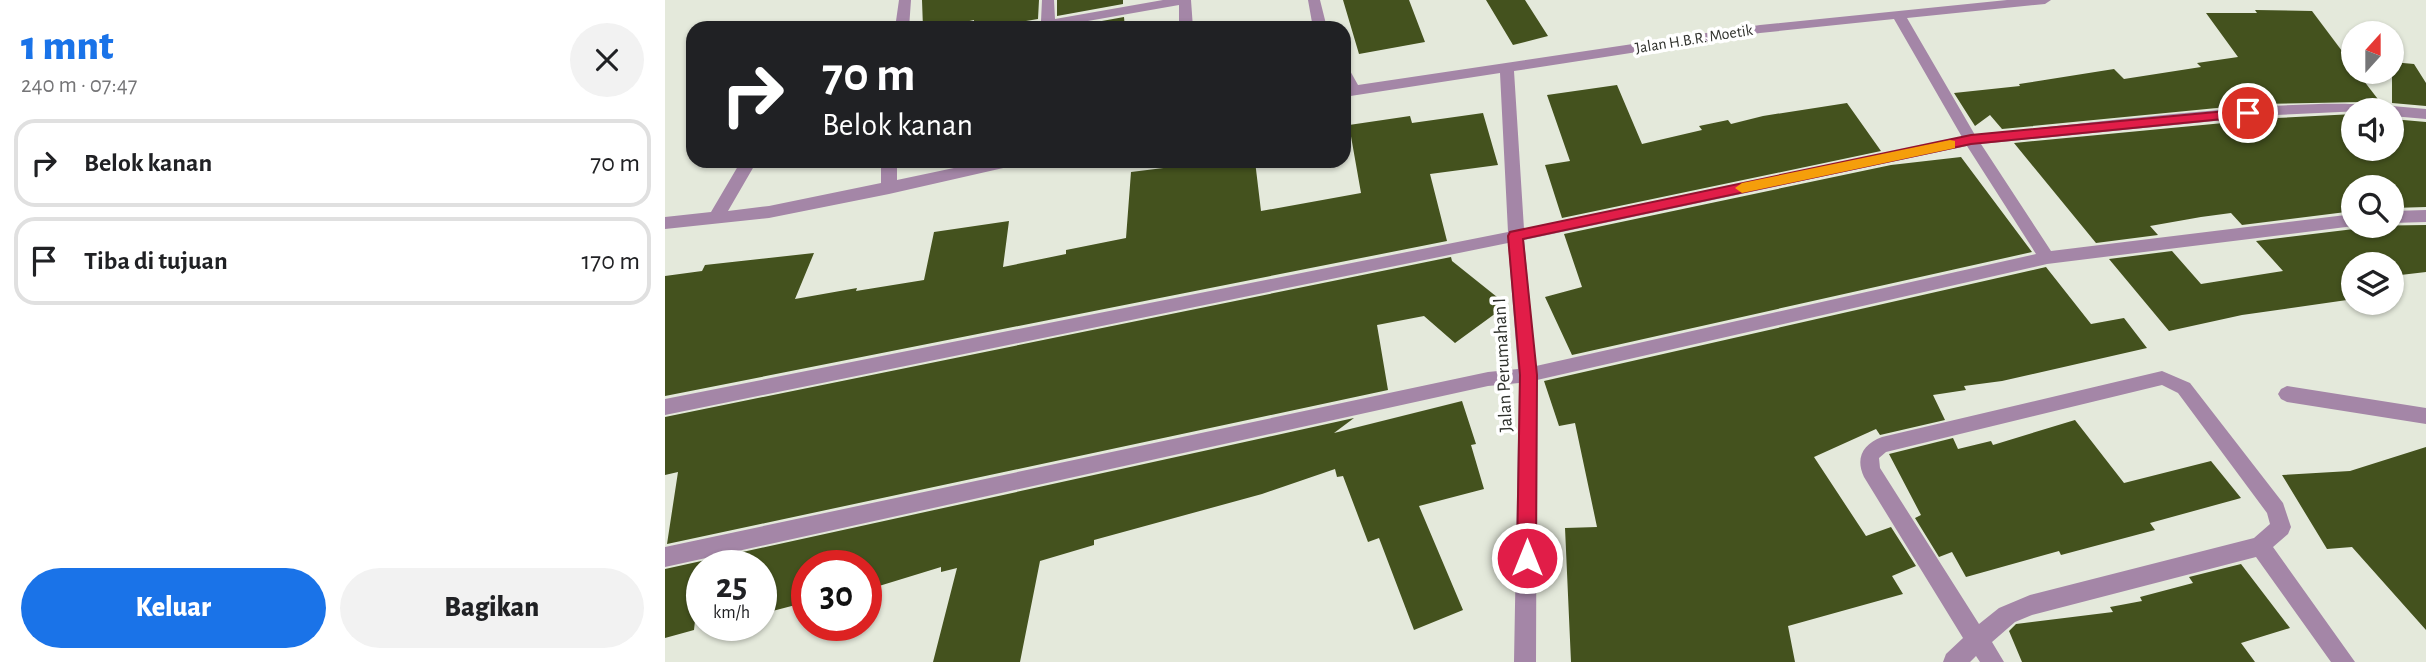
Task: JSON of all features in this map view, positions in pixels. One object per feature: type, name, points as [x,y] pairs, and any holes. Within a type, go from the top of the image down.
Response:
[{"type":"street","points":[[903,21],[905,0]]},
{"type":"street","points":[[1048,0],[1048,21]]},
{"type":"street","points":[[1065,21],[1185,0],[1186,21]]},
{"type":"street","points":[[1314,0],[1316,21]]},
{"type":"street","name":"Jalan H.B.R. Moetik","points":[[1351,91],[1760,29],[1977,3],[2045,0]]},
{"type":"street","points":[[1898,14],[1971,140],[2047,258]]},
{"type":"street","name":"Jalan Perumahan I","points":[[1507,67],[1516,236],[1528,375],[1525,662]]},
{"type":"street","points":[[665,407],[1516,236],[1971,140],[2276,110],[2341,108]]},
{"type":"street","points":[[2404,112],[2426,114]]},
{"type":"street","points":[[715,219],[745,168]]},
{"type":"street","points":[[889,168],[889,189]]},
{"type":"street","points":[[665,223],[769,212],[981,168]]},
{"type":"street","points":[[2404,217],[2426,216]]},
{"type":"street","points":[[665,557],[1488,379],[1528,375],[2047,258],[2341,222]]},
{"type":"street","points":[[1954,662],[1977,639],[2007,615],[2030,605],[2260,546],[2281,527],[2276,509],[2184,388],[2169,379],[2154,379],[1882,445],[1870,455],[1868,462],[1871,471],[1977,639],[1993,662]]},
{"type":"street","points":[[2287,394],[2426,416]]},
{"type":"street","points":[[2260,546],[2344,662]]},
{"type":"building","points":[[922,0],[1039,0],[1038,19],[923,21]]},
{"type":"building","points":[[1057,0],[1123,0],[1123,4],[1057,16]]},
{"type":"building","points":[[1343,0],[1409,0],[1425,42],[1359,54]]},
{"type":"building","points":[[1486,0],[1525,0],[1548,36],[1513,45]]},
{"type":"building","points":[[2255,10],[2312,11],[2341,50],[2341,84],[2366,84],[2377,98],[2341,98],[2341,102],[2258,104],[2002,129],[1990,115],[1975,126],[1954,93],[2020,86],[2019,84],[2114,69],[2124,79],[2201,67],[2197,63],[2238,57],[2206,13],[2257,13]]},
{"type":"building","points":[[1124,17],[1124,21],[1102,21]]},
{"type":"building","points":[[2405,63],[2414,64],[2426,83],[2426,106],[2404,104],[2404,98],[2392,98],[2392,84],[2405,84]]},
{"type":"building","points":[[1617,85],[1642,144],[1702,130],[1699,126],[1728,120],[1731,124],[1763,116],[1847,103],[1881,151],[1562,218],[1545,165],[1570,161],[1547,95]]},
{"type":"building","points":[[1483,113],[1498,165],[1430,174],[1447,241],[665,396],[665,276],[702,271],[705,265],[814,253],[795,299],[857,288],[856,291],[924,280],[934,232],[1009,221],[1003,267],[1126,238],[1131,172],[1163,168],[1256,168],[1261,211],[1361,193],[1351,125],[1410,116],[1412,123]]},
{"type":"building","points":[[2341,115],[2341,161],[2404,161],[2404,120],[2426,122],[2426,207],[2404,208],[2404,175],[2341,175],[2341,213],[2242,225],[2231,213],[2150,226],[2158,235],[2096,243],[2014,143],[2276,118]]},
{"type":"building","points":[[1961,157],[2032,252],[1572,355],[1545,297],[1582,287],[1564,234],[1891,165]]},
{"type":"building","points":[[2404,225],[2426,225],[2426,272],[2404,275],[2404,252],[2341,252],[2341,301],[2242,315],[2169,331],[2109,259],[2172,251],[2201,284],[2283,271],[2256,241],[2341,231],[2341,238],[2404,238]]},
{"type":"building","points":[[1451,257],[1452,261],[1507,305],[1455,343],[1424,316],[1377,325],[1388,390],[667,544],[678,472],[665,475],[665,417]]},
{"type":"building","points":[[2046,267],[2091,324],[2124,318],[2147,348],[2002,381],[1964,386],[1966,390],[1933,395],[1945,420],[1880,435],[1876,429],[1814,457],[1866,536],[1891,527],[1916,566],[1892,576],[1903,594],[1788,626],[1795,662],[1571,662],[1565,528],[1597,527],[1575,423],[1559,426],[1544,381]]},
{"type":"building","points":[[1462,401],[1476,444],[1471,445],[1484,489],[1419,506],[1463,610],[1414,630],[1379,538],[1368,542],[1343,476],[1337,477],[1335,469],[1262,494],[1094,540],[1094,545],[1040,561],[1020,662],[933,662],[957,568],[941,572],[941,567],[882,585],[882,550],[791,550],[791,606],[777,610],[777,550],[752,550],[1354,418],[1334,433]]},
{"type":"building","points":[[2075,420],[2124,483],[2211,461],[2241,498],[2150,523],[2155,530],[2061,555],[2059,551],[1966,577],[1952,552],[1939,557],[1915,518],[1921,515],[1889,454],[1953,438],[1958,449],[1991,441],[1993,445]]},
{"type":"building","points":[[2426,447],[2426,630],[2352,547],[2327,549],[2282,475],[2350,471]]},
{"type":"building","points":[[686,564],[686,632],[665,638],[665,569]]},
{"type":"building","points":[[2241,564],[2290,628],[2241,643],[2255,662],[2022,662],[2009,631],[2016,624],[2113,612],[2110,607],[2142,601],[2140,597],[2193,583],[2189,577]]},
{"type":"slow traffic","points":[[1742,188],[1950,144]]},
{"type":"route","points":[[1527,558],[1528,375],[1516,236],[1971,140],[2248,113]]}]
